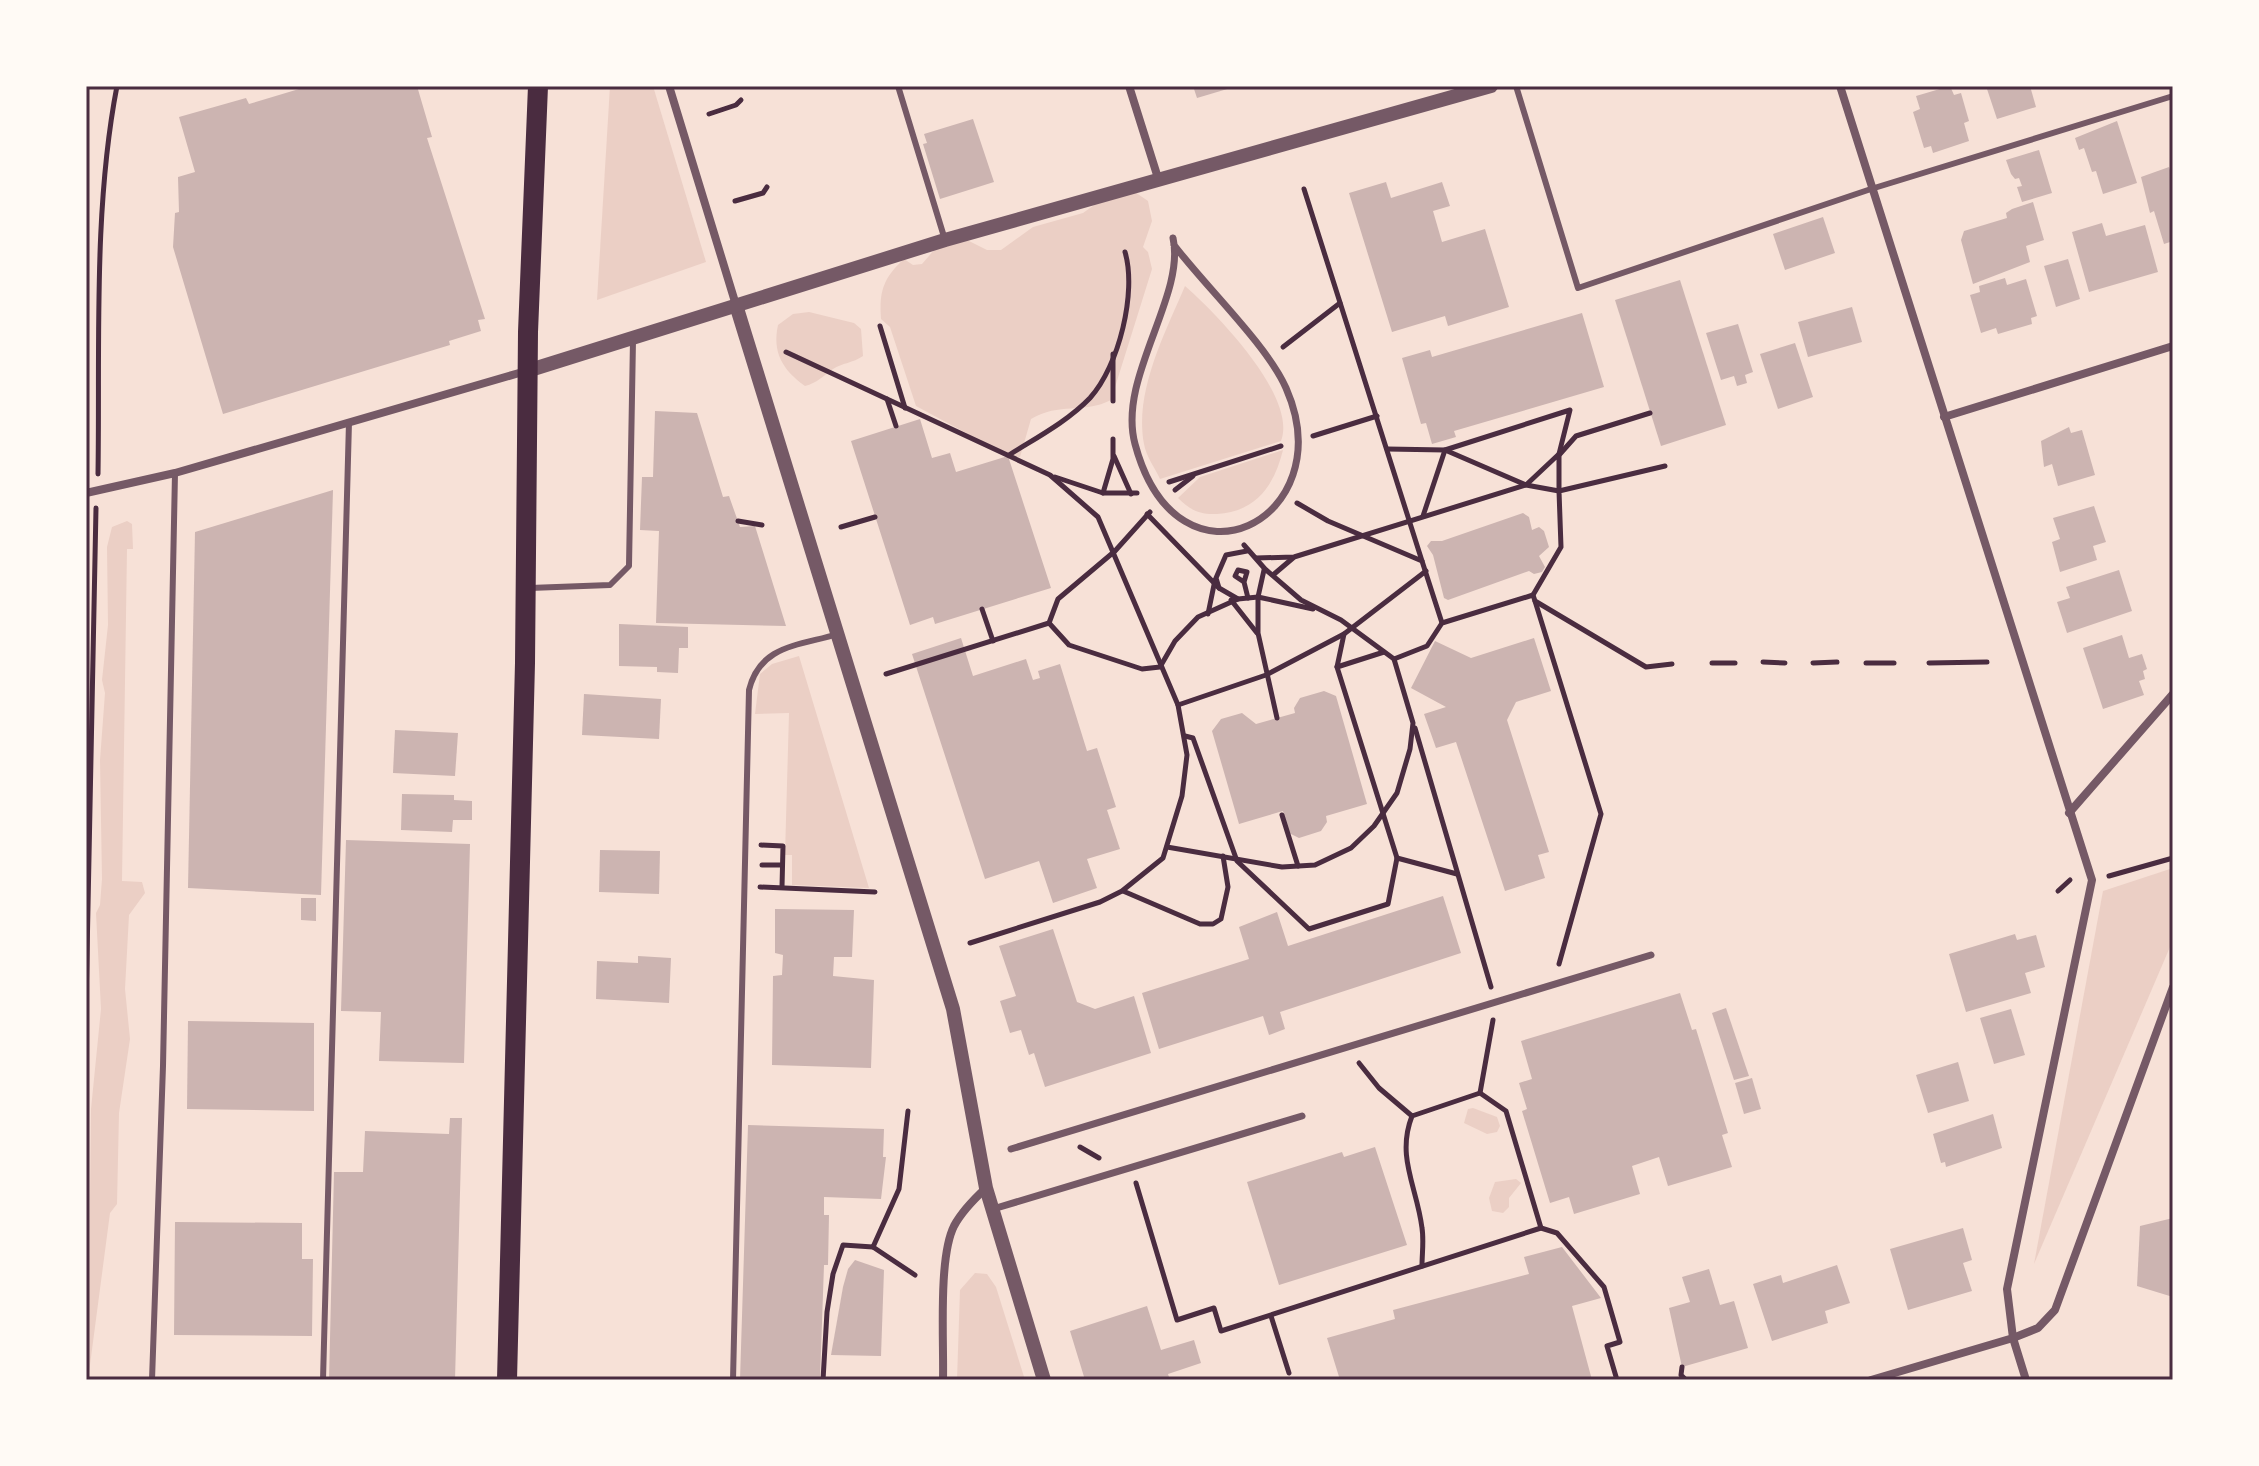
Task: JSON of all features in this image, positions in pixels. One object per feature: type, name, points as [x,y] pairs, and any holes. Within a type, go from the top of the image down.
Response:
[{"type":"main road","points":[[507,1380],[527,371],[538,86]]},
{"type":"street","points":[[669,86],[953,1009],[991,1209],[1044,1380]]},
{"type":"street","points":[[1129,86],[1158,178]]},
{"type":"street","points":[[86,493],[175,473],[527,371],[945,240],[1491,86]]},
{"type":"street","points":[[1840,86],[2092,880],[2091,898],[2007,1289],[2013,1338],[2026,1380]]},
{"type":"street","points":[[1174,242],[1266,360],[1285,385],[1297,419],[1297,458],[1285,496],[1259,519],[1237,530],[1210,534],[1185,523],[1162,500],[1142,467],[1133,440],[1131,415],[1170,278],[1174,242]]},
{"type":"street","points":[[1944,417],[2173,346]]},
{"type":"street","points":[[2069,813],[2173,694]]},
{"type":"street","points":[[1011,1149],[1651,955]]},
{"type":"street","points":[[1871,1380],[2013,1338],[2038,1328],[2055,1310],[2173,987]]},
{"type":"street","points":[[991,1209],[1302,1116]]},
{"type":"street","points":[[943,1380],[947,1253],[953,1229],[964,1210],[986,1188]]},
{"type":"lane","points":[[898,86],[945,240]]},
{"type":"lane","points":[[1516,86],[1578,288],[1871,189],[2173,96]]},
{"type":"lane","points":[[525,589],[610,585],[629,566],[633,337]]},
{"type":"lane","points":[[323,1380],[349,422]]},
{"type":"lane","points":[[152,1380],[163,1066],[175,473]]},
{"type":"lane","points":[[733,1380],[749,690],[754,669],[767,655],[838,634]]},
{"type":"path","points":[[98,476],[101,277],[108,139],[117,86]]},
{"type":"path","points":[[709,114],[736,105],[741,100]]},
{"type":"path","points":[[735,201],[763,193],[767,187]]},
{"type":"path","points":[[1304,189],[1442,623]]},
{"type":"path","points":[[1009,456],[1073,413],[1092,396],[1113,354],[1131,296],[1131,272],[1125,252]]},
{"type":"path","points":[[1266,360],[1340,303]]},
{"type":"path","points":[[880,326],[905,408]]},
{"type":"path","points":[[786,352],[1050,475],[1103,493],[1123,496],[1377,416]]},
{"type":"path","points":[[1113,354],[1113,410]]},
{"type":"path","points":[[887,398],[896,426]]},
{"type":"path","points":[[1387,449],[1445,450],[1570,410],[1559,454],[1561,547],[1534,598],[1601,814],[1553,985]]},
{"type":"path","points":[[1256,558],[1294,557],[1526,485],[1576,436],[1650,413]]},
{"type":"path","points":[[1103,493],[1113,459],[1113,436]]},
{"type":"path","points":[[1445,450],[1526,485],[1559,491],[1665,466]]},
{"type":"path","points":[[1422,517],[1445,450]]},
{"type":"path","points":[[1049,623],[1058,599],[1115,551],[1162,500],[1197,473]]},
{"type":"path","points":[[970,943],[1100,902],[1122,891],[1163,858],[1182,796],[1187,755],[1178,705],[1115,551],[1098,517],[1050,475]]},
{"type":"path","points":[[1285,496],[1361,536],[1422,561]]},
{"type":"path","points":[[841,527],[875,517]]},
{"type":"path","points":[[738,521],[762,525]]},
{"type":"path","points":[[86,1006],[96,529]]},
{"type":"path","points":[[1237,530],[1247,551],[1301,600],[1353,629],[1394,659],[1496,1003]]},
{"type":"path","points":[[1208,614],[1216,578],[1226,555],[1247,551]]},
{"type":"path","points":[[1273,575],[1294,557]]},
{"type":"path","points":[[1265,569],[1258,597],[1258,633],[1277,718]]},
{"type":"path","points":[[1178,705],[1266,675],[1344,634],[1401,587],[1426,571]]},
{"type":"path","points":[[1216,578],[1219,588],[1236,601],[1258,633]]},
{"type":"path","points":[[1244,582],[1248,598]]},
{"type":"path","points":[[1160,667],[1175,641],[1198,617],[1236,601],[1258,597],[1322,611]]},
{"type":"path","points":[[1394,659],[1427,646],[1442,623],[1534,598],[1646,667],[1672,664]]},
{"type":"path","points":[[982,609],[993,641]]},
{"type":"path","points":[[886,674],[1049,623]]},
{"type":"path","points":[[1049,623],[1069,645],[1142,669],[1160,667]]},
{"type":"path","points":[[1184,735],[1193,738],[1237,861],[1309,929],[1388,904],[1397,858],[1337,667],[1344,634]]},
{"type":"path","points":[[1337,667],[1385,652]]},
{"type":"path","points":[[1763,662],[1785,663]]},
{"type":"path","points":[[1813,663],[1837,662]]},
{"type":"path","points":[[1929,663],[1987,662]]},
{"type":"path","points":[[1712,663],[1735,663]]},
{"type":"path","points":[[1866,663],[1894,663]]},
{"type":"path","points":[[1167,847],[1237,861],[1298,866],[1315,865],[1351,848],[1382,815],[1397,793],[1413,723]]},
{"type":"path","points":[[1282,815],[1298,866]]},
{"type":"path","points":[[754,845],[783,846],[782,887]]},
{"type":"path","points":[[1122,891],[1136,894],[1200,924],[1213,924],[1221,919],[1228,887],[1223,856]]},
{"type":"path","points":[[1397,858],[1458,874]]},
{"type":"path","points":[[2104,867],[2107,877],[2173,858]]},
{"type":"path","points":[[753,865],[782,865]]},
{"type":"path","points":[[2058,891],[2070,880]]},
{"type":"path","points":[[752,887],[875,892]]},
{"type":"path","points":[[1480,1093],[1493,1023]]},
{"type":"path","points":[[1353,1046],[1360,1065],[1412,1116]]},
{"type":"path","points":[[1412,1116],[1480,1093]]},
{"type":"path","points":[[1480,1093],[1506,1111],[1541,1228]]},
{"type":"path","points":[[873,1247],[899,1189],[908,1111]]},
{"type":"path","points":[[1412,1116],[1405,1134],[1405,1165],[1422,1228],[1422,1266]]},
{"type":"path","points":[[1058,1135],[1134,1177],[1177,1320],[1214,1308],[1221,1331],[1541,1228],[1557,1233],[1604,1287],[1620,1342],[1607,1346],[1617,1380]]},
{"type":"path","points":[[823,1380],[827,1312],[833,1274],[843,1245],[873,1247],[915,1275]]},
{"type":"path","points":[[1271,1316],[1289,1373]]},
{"type":"path","points":[[1682,1367],[1681,1375],[1686,1380]]},
{"type":"shaded area","points":[[610,86],[653,86],[706,262],[597,300]]},
{"type":"shaded area","points":[[1132,190],[1148,201],[1152,221],[1143,247],[1148,252],[1152,269],[1111,400],[1052,411],[1031,419],[1020,457],[1009,456],[916,406],[890,327],[881,319],[884,286],[904,259],[913,265],[922,264],[935,249],[965,239],[987,250],[1001,250],[1033,227],[1083,213],[1104,198]]},
{"type":"shaded area","points":[[1185,286],[1233,335],[1266,380],[1278,402],[1283,423],[1281,441],[1160,479],[1144,444],[1143,404],[1153,363]]},
{"type":"shaded area","points":[[809,312],[854,323],[861,329],[863,356],[836,367],[805,386],[781,360],[777,335],[778,325],[793,314]]},
{"type":"shaded area","points":[[1283,450],[1268,486],[1253,502],[1242,508],[1205,514],[1191,509],[1178,498],[1200,477]]},
{"type":"shaded area","points":[[127,521],[132,524],[133,549],[127,549],[122,881],[142,882],[145,893],[129,915],[125,989],[130,1039],[119,1113],[117,1204],[110,1213],[88,1380],[91,1109],[101,1009],[96,913],[100,905],[102,879],[100,760],[105,693],[102,680],[108,625],[107,547],[112,527]]},
{"type":"shaded area","points":[[799,656],[869,888],[792,885],[792,855],[785,855],[789,713],[755,714],[760,674],[772,664]]},
{"type":"shaded area","points":[[2173,868],[2173,940],[2034,1264],[2103,891]]},
{"type":"shaded area","points":[[1468,1109],[1497,1117],[1500,1126],[1497,1132],[1487,1134],[1464,1123]]},
{"type":"shaded area","points":[[1516,1179],[1521,1183],[1509,1198],[1509,1207],[1503,1213],[1492,1211],[1489,1198],[1495,1182]]},
{"type":"shaded area","points":[[975,1273],[987,1274],[996,1287],[1025,1380],[957,1380],[960,1290]]},
{"type":"building","points":[[309,86],[417,86],[432,137],[427,138],[485,319],[478,320],[481,331],[449,341],[450,345],[223,414],[173,247],[175,213],[179,212],[178,177],[195,172],[179,117],[246,98],[249,104]]},
{"type":"building","points":[[1193,86],[1234,86],[1234,87],[1197,98]]},
{"type":"building","points":[[1950,86],[1954,95],[1961,93],[1969,121],[1964,123],[1969,141],[1933,153],[1931,146],[1924,148],[1913,112],[1920,109],[1916,96]]},
{"type":"building","points":[[1986,86],[2030,86],[2036,107],[1997,119]]},
{"type":"building","points":[[973,119],[994,182],[940,199],[923,144],[927,143],[924,134]]},
{"type":"building","points":[[2117,121],[2137,183],[2103,194],[2096,171],[2092,172],[2084,148],[2079,150],[2075,138]]},
{"type":"building","points":[[2039,150],[2052,193],[2022,202],[2017,187],[2022,186],[2019,178],[2015,179],[2011,174],[2006,160]]},
{"type":"building","points":[[2169,167],[2173,180],[2173,241],[2164,244],[2154,211],[2150,213],[2141,177]]},
{"type":"building","points":[[1386,182],[1391,198],[1442,182],[1450,206],[1433,211],[1442,242],[1485,229],[1509,307],[1448,326],[1445,316],[1392,332],[1349,193]]},
{"type":"building","points":[[2033,202],[2044,240],[2026,246],[2030,262],[1973,284],[1961,240],[1964,231],[2007,218],[2006,213],[2012,209]]},
{"type":"building","points":[[1823,217],[1835,253],[1785,270],[1773,234]]},
{"type":"building","points":[[2102,223],[2106,236],[2145,225],[2158,272],[2089,292],[2072,232]]},
{"type":"building","points":[[2068,259],[2080,299],[2056,307],[2044,266]]},
{"type":"building","points":[[2005,278],[2007,285],[2026,279],[2037,316],[2031,318],[2032,324],[1998,334],[1996,328],[1981,333],[1970,295],[1980,292],[1979,286]]},
{"type":"building","points":[[1680,280],[1726,425],[1661,446],[1615,300]]},
{"type":"building","points":[[1852,307],[1862,342],[1808,357],[1798,322]]},
{"type":"building","points":[[1582,313],[1604,387],[1454,431],[1456,437],[1432,444],[1426,423],[1421,424],[1402,358],[1430,350],[1432,357]]},
{"type":"building","points":[[1738,324],[1753,372],[1745,375],[1747,383],[1737,386],[1734,376],[1721,380],[1706,333]]},
{"type":"building","points":[[1795,343],[1813,397],[1778,409],[1760,354]]},
{"type":"building","points":[[655,411],[697,413],[723,497],[729,496],[740,527],[755,526],[786,626],[656,623],[659,531],[640,530],[642,477],[653,477]]},
{"type":"building","points":[[920,419],[932,458],[950,453],[956,472],[1008,456],[1051,588],[935,624],[933,617],[910,625],[851,441]]},
{"type":"building","points":[[2069,427],[2071,433],[2082,430],[2095,475],[2058,486],[2052,464],[2044,467],[2041,441]]},
{"type":"building","points":[[333,490],[321,895],[188,888],[195,532]]},
{"type":"building","points":[[2094,506],[2106,542],[2093,546],[2097,560],[2060,572],[2052,542],[2060,539],[2053,518]]},
{"type":"building","points":[[1523,513],[1529,517],[1532,530],[1539,527],[1544,531],[1549,547],[1539,556],[1545,567],[1542,572],[1534,574],[1529,571],[1448,600],[1444,598],[1433,555],[1427,546],[1431,541],[1442,541]]},
{"type":"building","points":[[2119,570],[2132,611],[2067,633],[2057,602],[2070,598],[2066,587]]},
{"type":"building","points":[[619,624],[688,627],[688,648],[679,648],[678,673],[657,672],[657,667],[619,666]]},
{"type":"building","points":[[2122,635],[2129,658],[2142,654],[2147,669],[2143,671],[2145,679],[2139,681],[2144,695],[2103,709],[2083,648]]},
{"type":"building","points":[[961,638],[973,676],[1026,659],[1033,680],[1040,678],[1038,671],[1060,664],[1087,751],[1097,748],[1116,807],[1107,810],[1120,849],[1087,859],[1097,888],[1053,903],[1039,861],[985,879],[912,654]]},
{"type":"building","points":[[1534,638],[1551,691],[1516,702],[1507,720],[1549,852],[1538,855],[1545,878],[1505,891],[1456,742],[1436,748],[1424,714],[1446,707],[1411,688],[1435,641],[1471,658]]},
{"type":"building","points":[[1324,691],[1336,696],[1367,804],[1326,816],[1327,822],[1321,831],[1299,838],[1289,833],[1283,811],[1239,824],[1212,731],[1221,719],[1242,713],[1256,724],[1295,713],[1294,708],[1300,698]]},
{"type":"building","points":[[584,694],[661,699],[659,739],[582,735]]},
{"type":"building","points":[[395,730],[458,733],[455,776],[393,773]]},
{"type":"building","points":[[402,794],[454,795],[454,800],[472,801],[472,820],[453,820],[452,832],[401,830]]},
{"type":"building","points":[[346,840],[470,844],[464,1063],[379,1061],[381,1012],[341,1011]]},
{"type":"building","points":[[600,850],[660,851],[659,894],[599,892]]},
{"type":"building","points":[[1443,896],[1461,953],[1280,1012],[1285,1029],[1269,1035],[1263,1016],[1159,1049],[1142,993],[1249,959],[1239,927],[1277,912],[1288,946]]},
{"type":"building","points":[[301,898],[316,898],[316,921],[301,920]]},
{"type":"building","points":[[775,909],[854,910],[852,957],[834,957],[833,976],[874,980],[871,1068],[772,1065],[773,976],[782,975],[783,955],[775,953]]},
{"type":"building","points":[[1053,929],[1077,1002],[1095,1009],[1134,996],[1151,1053],[1045,1087],[1034,1053],[1029,1055],[1021,1030],[1010,1033],[1000,1001],[1016,996],[999,946]]},
{"type":"building","points":[[2015,934],[2017,940],[2036,935],[2045,967],[2025,973],[2031,993],[1966,1012],[1949,954]]},
{"type":"building","points":[[638,956],[671,958],[669,1003],[596,999],[597,961],[638,963]]},
{"type":"building","points":[[1680,993],[1692,1030],[1696,1029],[1728,1133],[1722,1135],[1732,1167],[1668,1186],[1659,1157],[1632,1166],[1640,1194],[1574,1214],[1569,1197],[1550,1203],[1522,1111],[1527,1109],[1519,1083],[1532,1079],[1521,1041]]},
{"type":"building","points":[[1726,1008],[1749,1076],[1734,1080],[1712,1013]]},
{"type":"building","points":[[2011,1009],[2025,1055],[1994,1064],[1980,1018]]},
{"type":"building","points":[[188,1021],[314,1023],[314,1111],[187,1109]]},
{"type":"building","points":[[1958,1062],[1969,1101],[1928,1113],[1916,1075]]},
{"type":"building","points":[[1752,1078],[1761,1109],[1744,1114],[1735,1083]]},
{"type":"building","points":[[1993,1114],[2002,1148],[1946,1167],[1945,1162],[1941,1163],[1933,1134]]},
{"type":"building","points":[[450,1118],[462,1118],[455,1380],[329,1380],[334,1172],[363,1172],[365,1131],[449,1134]]},
{"type":"building","points":[[748,1125],[884,1129],[883,1157],[886,1157],[881,1199],[824,1197],[824,1215],[829,1215],[828,1265],[824,1265],[820,1380],[740,1380]]},
{"type":"building","points":[[1375,1147],[1407,1245],[1279,1285],[1247,1182],[1342,1152],[1344,1157]]},
{"type":"building","points":[[2173,1218],[2173,1297],[2137,1286],[2140,1226]]},
{"type":"building","points":[[175,1222],[302,1223],[302,1259],[313,1259],[312,1336],[174,1335]]},
{"type":"building","points":[[1963,1228],[1972,1260],[1963,1263],[1972,1291],[1908,1310],[1890,1249]]},
{"type":"building","points":[[1562,1247],[1601,1298],[1572,1306],[1592,1380],[1340,1380],[1327,1338],[1395,1319],[1393,1310],[1529,1274],[1524,1257]]},
{"type":"building","points":[[855,1260],[884,1270],[881,1356],[831,1355],[843,1287],[848,1269]]},
{"type":"building","points":[[1837,1265],[1850,1303],[1825,1311],[1828,1323],[1772,1341],[1753,1284],[1781,1275],[1783,1283]]},
{"type":"building","points":[[1709,1269],[1720,1305],[1734,1301],[1748,1348],[1682,1367],[1669,1308],[1690,1302],[1682,1277]]},
{"type":"building","points":[[1147,1306],[1161,1350],[1194,1340],[1201,1363],[1168,1374],[1170,1380],[1085,1380],[1070,1331]]}]
